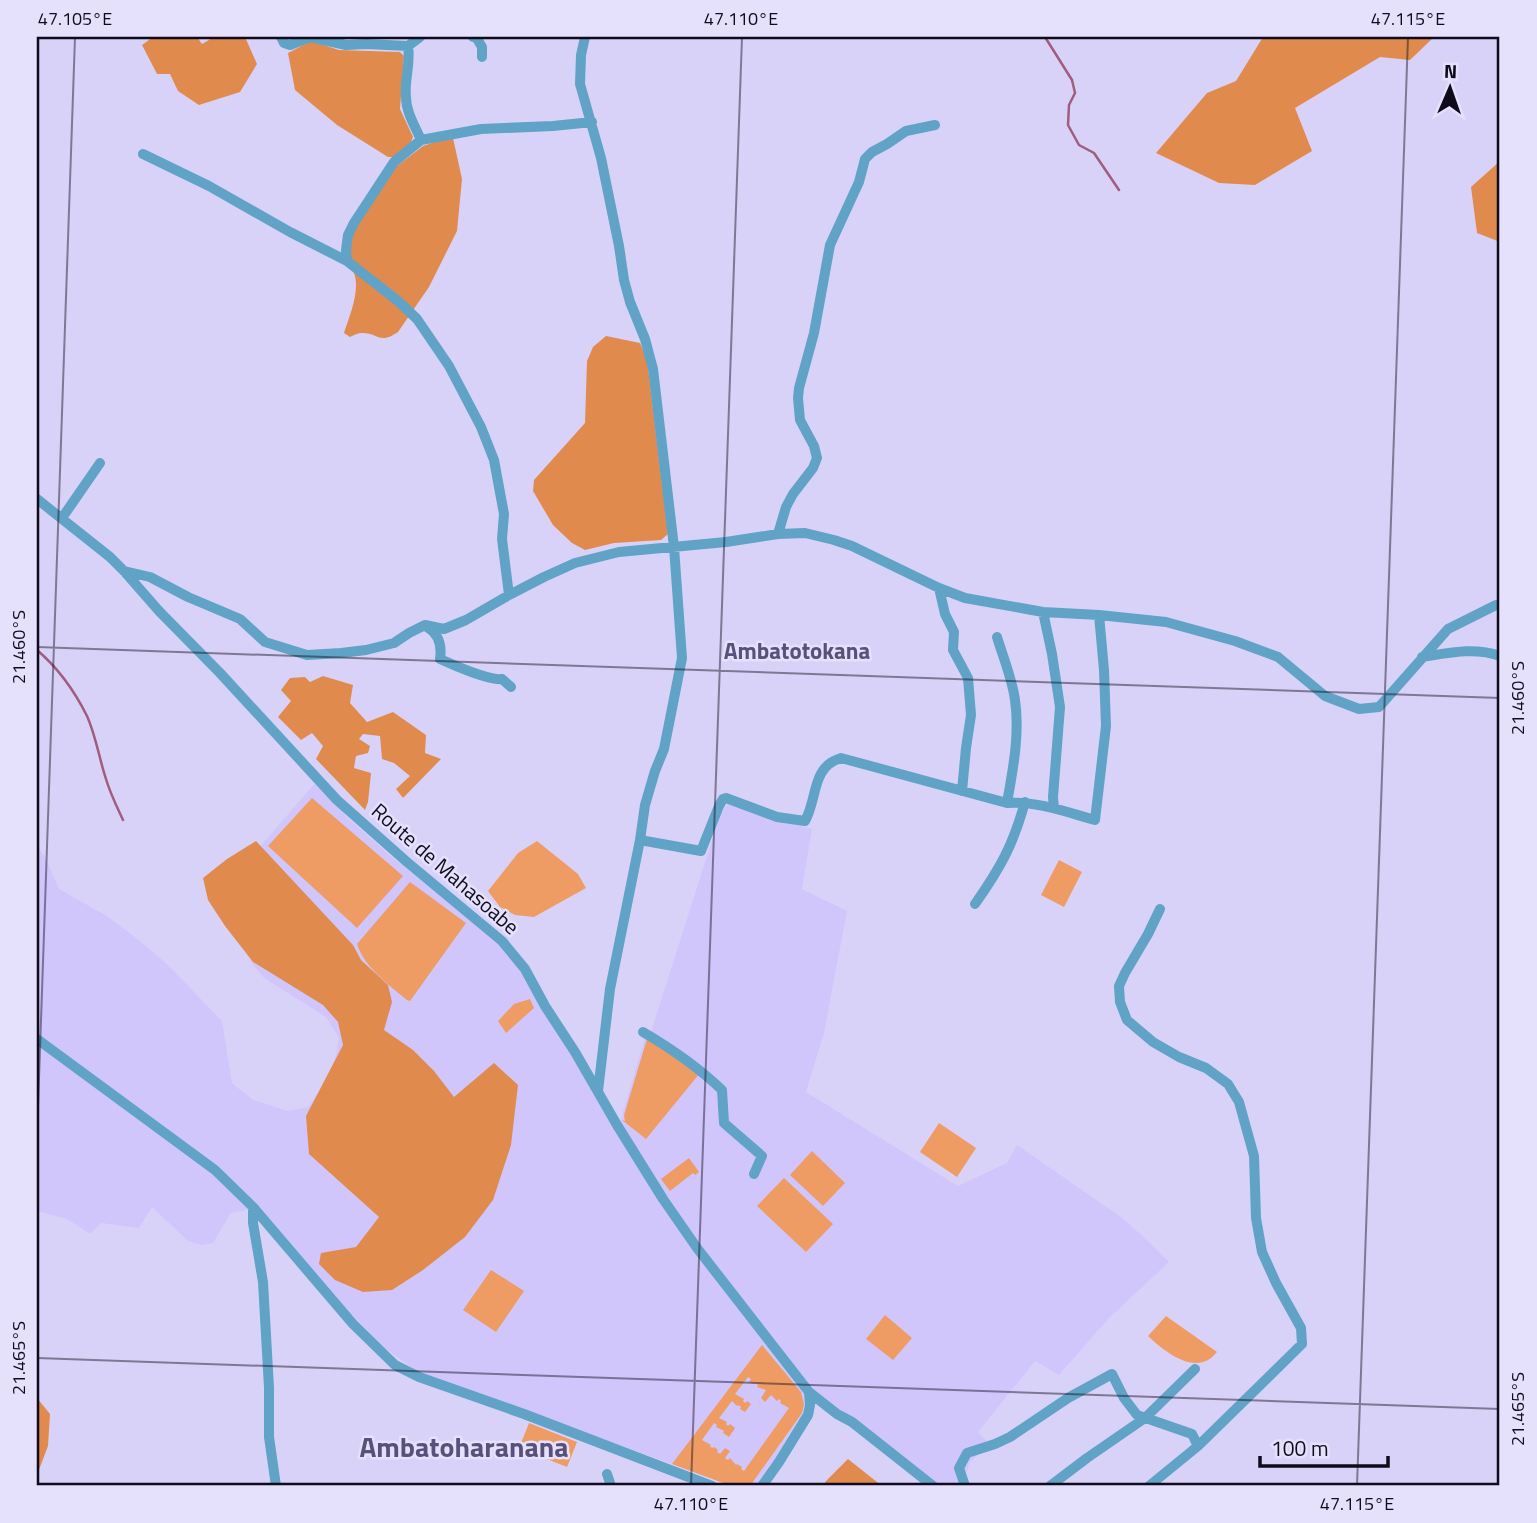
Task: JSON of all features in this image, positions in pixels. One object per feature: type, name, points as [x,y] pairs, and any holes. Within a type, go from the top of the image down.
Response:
[{"type":"street","points":[[281,37],[284,43],[290,45],[310,37],[346,45],[408,46],[420,37]]},
{"type":"street","points":[[473,37],[480,43],[482,57]]},
{"type":"street","points":[[585,37],[580,84],[601,158],[624,280],[653,369],[674,547],[682,657],[664,749],[645,805],[610,989],[597,1091]]},
{"type":"street","points":[[408,46],[410,59],[405,94],[407,107],[421,140]]},
{"type":"street","points":[[346,261],[348,235],[354,223],[394,162],[421,140],[481,129],[592,122]]},
{"type":"street","points":[[778,534],[786,507],[817,458],[814,446],[800,420],[798,398],[814,333],[830,245],[859,182],[865,159],[906,131],[935,125]]},
{"type":"street","points":[[143,154],[209,186],[346,261],[417,319],[449,366],[469,402],[494,460],[504,514],[502,539],[509,594]]},
{"type":"street","points":[[62,518],[100,463]]},
{"type":"street","name":"Route de Mahasoabe","points":[[37,499],[124,570],[159,611],[337,800],[502,941],[525,969],[663,1199],[809,1392],[933,1486]]},
{"type":"street","points":[[124,570],[150,578],[240,619],[265,642],[307,655],[366,650],[394,643],[425,625],[444,629],[466,620],[509,594],[575,564],[619,552],[805,533],[852,546],[965,598],[1043,612],[1166,622],[1235,640],[1278,657],[1325,696],[1359,709],[1379,707],[1448,629],[1500,604]]},
{"type":"street","points":[[939,588],[945,614],[954,632],[953,650],[968,678],[971,715],[962,791]]},
{"type":"street","points":[[1043,612],[1060,707],[1054,808]]},
{"type":"street","points":[[640,840],[701,851],[719,806],[726,798],[777,817],[805,821],[822,769],[841,758],[1007,803],[1024,802],[1095,820],[1106,726],[1099,615]]},
{"type":"street","points":[[425,625],[433,630],[438,639],[440,659],[480,675],[502,679],[511,687]]},
{"type":"street","points":[[997,637],[1015,701],[1015,754],[1007,803]]},
{"type":"street","points":[[1422,657],[1461,650],[1500,656]]},
{"type":"street","points":[[975,904],[1008,852],[1024,802]]},
{"type":"street","points":[[1149,1486],[1198,1446],[1302,1345],[1301,1328],[1262,1252],[1256,1218],[1254,1156],[1239,1102],[1228,1084],[1206,1068],[1153,1042],[1127,1020],[1120,1002],[1119,986],[1160,909]]},
{"type":"street","points":[[643,1032],[690,1062],[722,1090],[724,1123],[762,1156],[754,1174]]},
{"type":"street","points":[[37,1039],[215,1170],[253,1207],[353,1324],[395,1365],[419,1377],[712,1486]]},
{"type":"street","points":[[253,1207],[253,1223],[263,1282],[269,1437],[276,1486]]},
{"type":"street","points":[[1050,1486],[1145,1418],[1195,1369]]},
{"type":"street","points":[[965,1486],[959,1468],[967,1453],[1010,1437],[1068,1398],[1112,1374],[1124,1398],[1137,1415],[1192,1434],[1198,1446]]},
{"type":"street","points":[[762,1486],[808,1415],[809,1392]]},
{"type":"street","points":[[607,1474],[611,1486]]},
{"type":"shaded area","points":[[153,37],[197,37],[202,44],[214,37],[245,37],[257,64],[240,92],[199,105],[178,91],[170,74],[157,74],[142,45]]},
{"type":"shaded area","points":[[1263,37],[1434,37],[1410,60],[1380,57],[1295,108],[1312,151],[1255,185],[1219,183],[1156,153],[1207,93],[1236,81]]},
{"type":"shaded area","points":[[311,41],[339,50],[400,52],[404,56],[400,109],[413,137],[396,157],[388,157],[337,125],[295,90],[288,53]]},
{"type":"shaded area","points":[[453,138],[462,179],[457,231],[429,287],[398,332],[392,336],[383,338],[362,333],[350,337],[344,333],[356,290],[354,273],[350,266],[351,232],[397,166],[423,146]]},
{"type":"shaded area","points":[[1500,161],[1500,242],[1477,233],[1471,187]]},
{"type":"shaded area","points":[[606,336],[640,343],[647,360],[668,534],[661,540],[614,543],[585,550],[572,543],[553,525],[533,491],[534,480],[585,423],[587,361],[593,347]]},
{"type":"shaded area","points":[[323,676],[353,685],[350,703],[367,722],[393,712],[426,735],[425,753],[441,759],[403,798],[396,789],[410,776],[394,763],[382,759],[380,736],[363,734],[359,739],[370,746],[368,753],[356,756],[354,768],[371,773],[365,810],[316,759],[323,746],[312,733],[301,740],[278,717],[291,701],[281,690],[290,678],[305,677],[310,682]]},
{"type":"shaded area","points":[[316,782],[348,818],[398,862],[503,945],[620,1122],[647,1031],[651,1032],[720,815],[728,803],[812,829],[802,889],[847,911],[824,1033],[806,1092],[958,1186],[1007,1163],[1017,1145],[1121,1217],[1169,1262],[1109,1318],[1059,1375],[1035,1361],[978,1432],[990,1444],[970,1462],[963,1486],[940,1486],[817,1393],[757,1486],[733,1486],[419,1373],[382,1346],[260,1207],[231,1213],[213,1243],[201,1245],[188,1241],[152,1207],[139,1228],[101,1223],[90,1234],[67,1219],[37,1211],[37,846],[45,857],[59,889],[107,916],[140,941],[169,966],[222,1021],[232,1083],[253,1100],[288,1111],[308,1107],[325,1084],[335,1059],[339,1038],[326,1017],[264,978],[251,962],[237,873]]},
{"type":"shaded area","points":[[312,798],[403,876],[357,928],[268,846]]},
{"type":"shaded area","points":[[256,841],[353,945],[361,960],[388,985],[392,1002],[384,1030],[413,1050],[454,1097],[494,1063],[518,1085],[511,1145],[493,1200],[465,1237],[392,1290],[363,1292],[335,1280],[319,1264],[321,1253],[356,1247],[379,1217],[309,1154],[306,1116],[343,1045],[338,1022],[323,1005],[253,962],[208,900],[203,878]]},
{"type":"shaded area","points":[[537,841],[578,874],[586,888],[534,917],[515,915],[500,907],[488,891],[518,853]]},
{"type":"shaded area","points":[[1059,860],[1082,872],[1064,907],[1041,895]]},
{"type":"shaded area","points":[[410,882],[466,923],[410,1001],[371,968],[357,944]]},
{"type":"shaded area","points":[[530,999],[534,1008],[506,1033],[498,1021],[514,1004]]},
{"type":"shaded area","points":[[647,1039],[700,1073],[646,1139],[622,1120],[625,1121],[624,1115]]},
{"type":"shaded area","points":[[939,1123],[976,1148],[957,1177],[920,1152]]},
{"type":"shaded area","points":[[812,1151],[845,1183],[823,1206],[790,1175]]},
{"type":"shaded area","points":[[689,1158],[699,1172],[695,1175],[693,1173],[670,1191],[661,1179]]},
{"type":"shaded area","points":[[784,1178],[833,1224],[806,1252],[757,1206]]},
{"type":"shaded area","points":[[491,1270],[524,1291],[496,1332],[463,1310]]},
{"type":"shaded area","points":[[885,1315],[912,1338],[893,1360],[866,1339]]},
{"type":"shaded area","points":[[1166,1316],[1217,1352],[1208,1360],[1192,1363],[1168,1352],[1148,1336]]},
{"type":"shaded area","points":[[762,1345],[801,1392],[804,1404],[802,1413],[750,1486],[731,1486],[672,1464]],"holes":[[[748,1377],[751,1379],[749,1382],[766,1390],[761,1398],[765,1402],[771,1395],[789,1408],[744,1471],[730,1458],[725,1458],[730,1451],[725,1448],[720,1454],[702,1440],[714,1423],[729,1437],[735,1428],[719,1418],[732,1401],[745,1412],[751,1404],[747,1401],[745,1403],[744,1399],[735,1394]]]},
{"type":"shaded area","points":[[37,1398],[50,1414],[48,1446],[37,1475]]},
{"type":"shaded area","points":[[529,1423],[577,1442],[567,1467],[519,1448]]},
{"type":"shaded area","points":[[848,1459],[882,1486],[823,1486]]},
{"type":"waterway","points":[[1045,37],[1072,80],[1075,93],[1069,105],[1068,125],[1079,145],[1094,153],[1119,190]]},
{"type":"waterway","points":[[37,650],[65,680],[87,716],[108,784],[123,820]]},
{"type":"district","name":"Ambatotokana","points":[[797,651]]},
{"type":"district","name":"Ambatoharanana","points":[[464,1447]]}]
